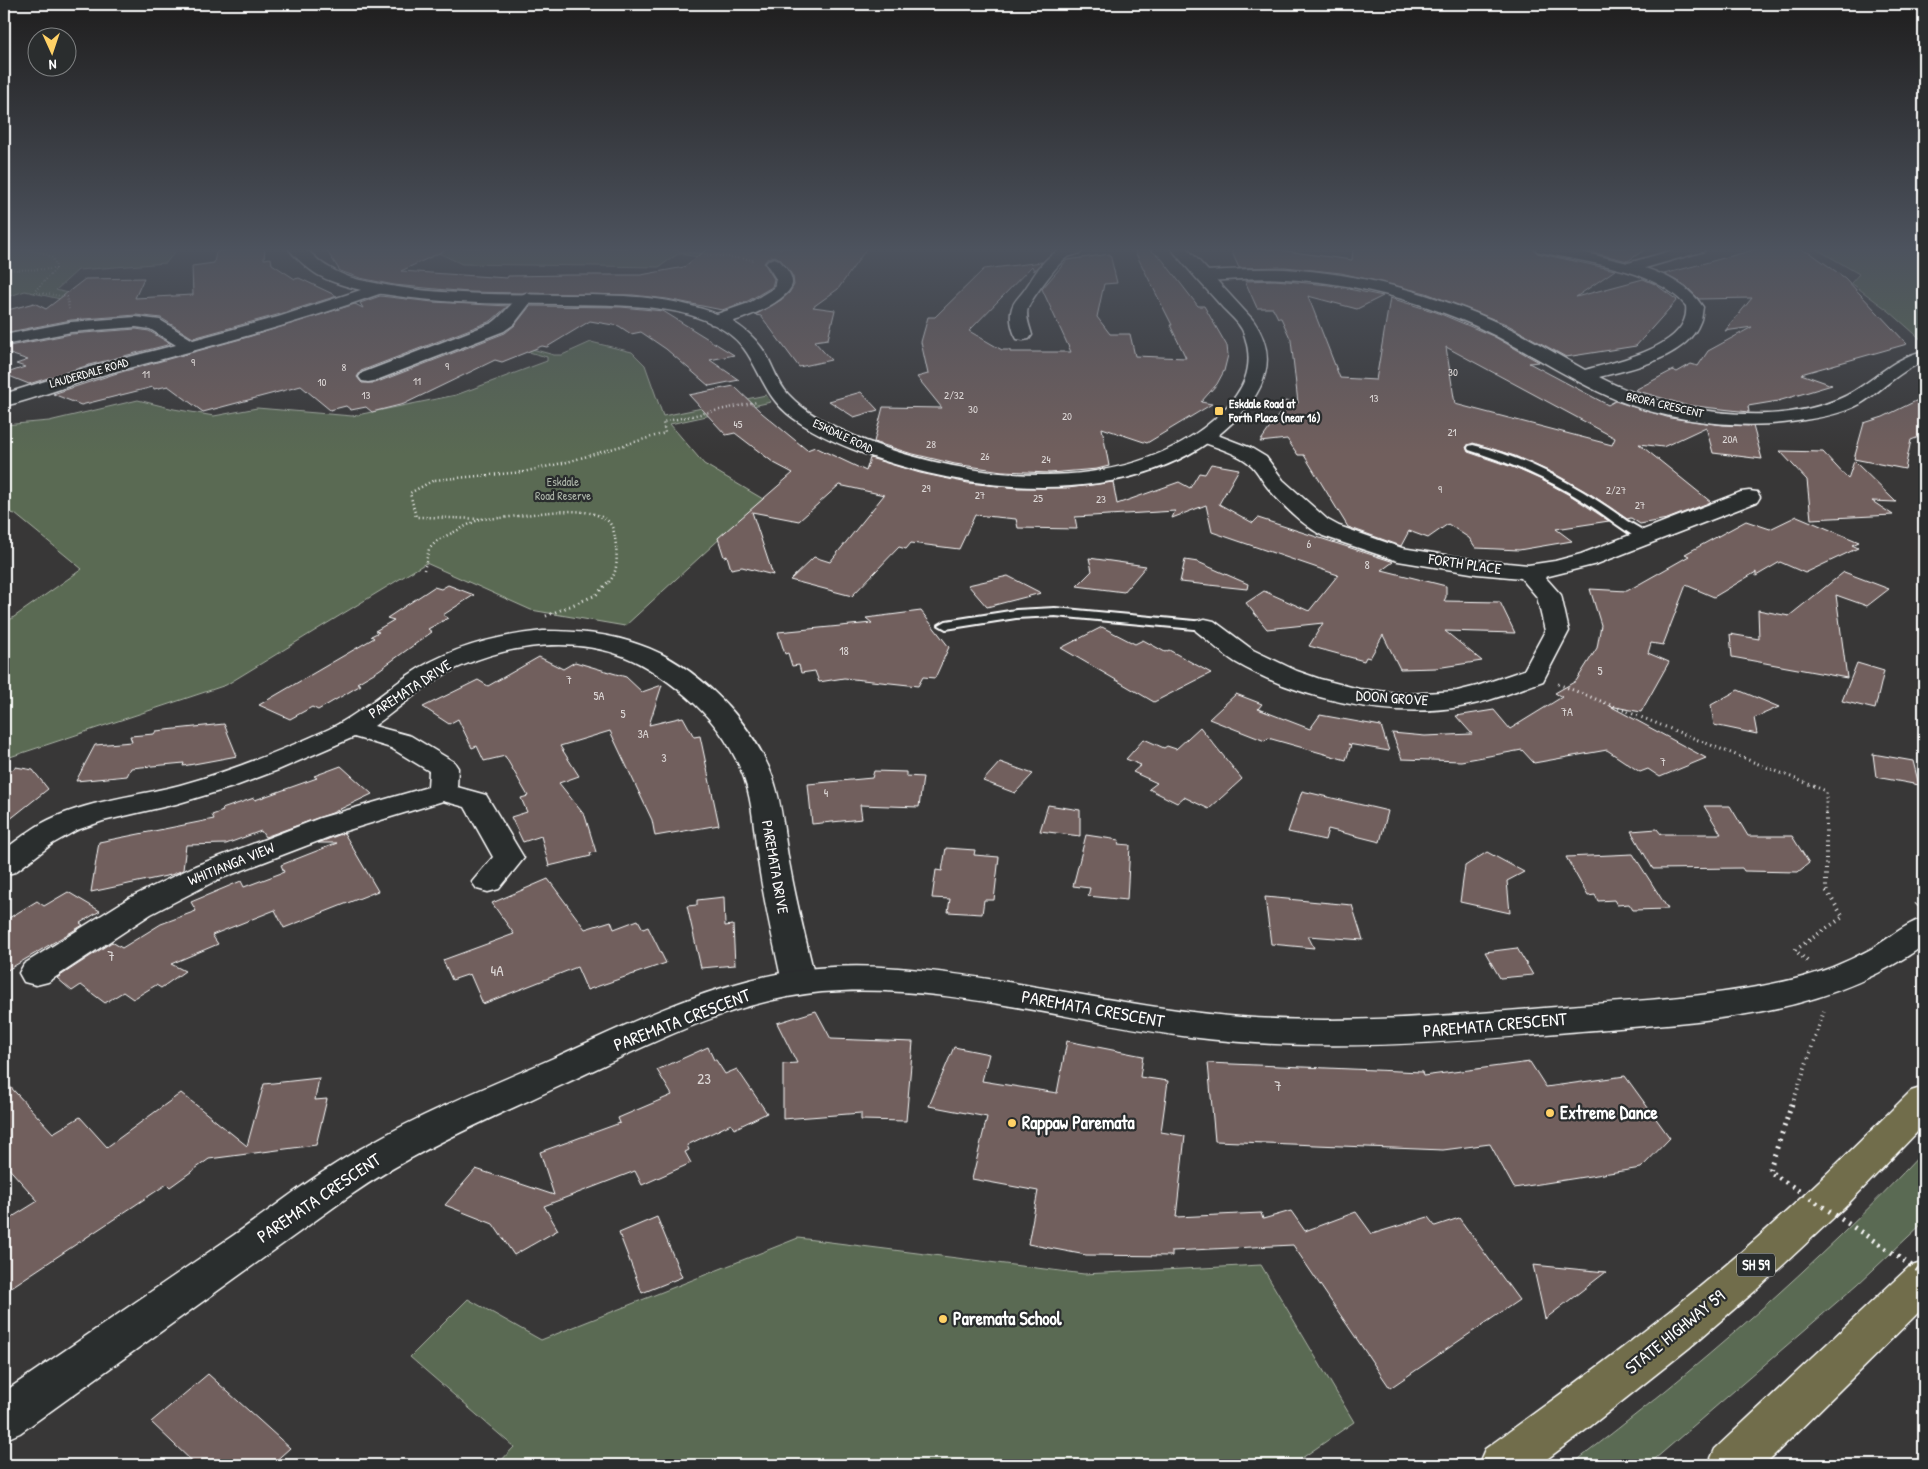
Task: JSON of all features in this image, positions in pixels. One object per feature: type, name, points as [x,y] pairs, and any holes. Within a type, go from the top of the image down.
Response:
[{"type":"main road","name":"STATE HIGHWAY 59","points":[[1501,1465],[1549,1431],[1661,1345],[1767,1254],[1840,1187],[1924,1101]]},
{"type":"main road","points":[[1731,1465],[1924,1280]]},
{"type":"main road","points":[[1494,1465],[1549,1431]]},
{"type":"street","name":"LAUDERDALE ROAD","points":[[4,400],[100,369],[297,317]]},
{"type":"street","points":[[368,377],[498,327],[511,317]]},
{"type":"street","name":"ESKDALE ROAD","points":[[706,317],[717,320],[741,334],[751,345],[780,396],[810,421],[858,445],[902,460],[952,472],[1015,480],[1091,479],[1122,473],[1176,454],[1207,437],[1236,408],[1254,384],[1258,364],[1254,336],[1241,317]]},
{"type":"street","points":[[717,320],[727,317]]},
{"type":"street","points":[[1019,317],[1023,335]]},
{"type":"street","name":"BRORA CRESCENT","points":[[1464,317],[1494,327],[1608,390],[1680,410],[1739,418],[1779,418],[1817,412],[1852,400],[1891,371],[1908,361],[1924,356]]},
{"type":"street","points":[[1583,376],[1635,361],[1673,346],[1683,338],[1693,317]]},
{"type":"street","points":[[4,340],[72,328],[128,323],[154,324],[190,346]]},
{"type":"street","name":"FORTH PLACE","points":[[1207,437],[1244,452],[1259,461],[1276,484],[1292,500],[1320,525],[1331,531],[1398,554],[1443,562],[1528,572],[1557,568],[1589,559],[1749,497]]},
{"type":"street","points":[[1528,572],[1549,595],[1557,631],[1534,674]]},
{"type":"street","name":"DOON GROVE","points":[[1205,626],[1242,654],[1288,677],[1312,686],[1368,699],[1424,702],[1459,698],[1490,691],[1534,674]]},
{"type":"street","name":"PAREMATA DRIVE","points":[[4,865],[41,837],[66,824],[93,814],[178,794],[228,779],[274,762],[352,728],[436,668],[456,658],[498,646],[544,639],[596,641],[628,649],[662,665],[681,678],[712,705],[733,729],[753,764],[759,780],[776,877],[799,982]]},
{"type":"street","points":[[352,728],[401,742],[444,768],[442,792],[476,802],[510,858],[488,882]]},
{"type":"street","name":"WHITIANGA VIEW","points":[[36,974],[140,906],[199,876],[331,825],[442,792]]},
{"type":"street","name":"PAREMATA CRESCENT","points":[[4,1418],[382,1155],[666,1024],[725,999],[799,982],[848,978],[901,979],[950,985],[1188,1024],[1332,1035],[1451,1030],[1699,1007],[1772,997],[1859,971],[1888,956],[1924,929]]},
{"type":"lane","points":[[1473,448],[1490,453],[1565,486],[1587,498],[1630,530],[1646,538]]},
{"type":"lane","points":[[946,625],[1016,614],[1055,612],[1205,626]]},
{"type":"path","points":[[70,317],[72,328]]},
{"type":"path","points":[[596,595],[615,576],[617,557],[615,533],[606,519],[582,511],[528,514],[499,518],[416,517],[410,492],[434,480],[522,472],[567,462],[665,433],[663,422],[780,396]]},
{"type":"path","points":[[424,570],[429,549],[438,540],[465,525],[483,518]]},
{"type":"path","points":[[1534,674],[1826,791],[1826,890],[1843,917],[1796,950],[1810,964]]},
{"type":"path","points":[[1826,1006],[1769,1171],[1924,1274]]},
{"type":"green space","points":[[61,317],[77,317],[78,321],[62,324]]},
{"type":"green space","points":[[1895,317],[1924,317],[1924,342]]},
{"type":"green space","name":"Eskdale Road Reserve","points":[[495,339],[554,355],[562,355],[591,342],[632,352],[645,365],[663,416],[766,395],[771,402],[670,424],[704,464],[763,499],[625,626],[531,610],[426,563],[226,685],[4,759],[4,624],[82,569],[15,514],[4,511],[4,425],[49,421],[138,400],[214,416],[257,408],[352,416],[456,395],[547,361],[547,357],[489,341]]},
{"type":"green space","points":[[1924,1151],[1924,1222],[1858,1284],[1648,1465],[1571,1465],[1664,1392],[1798,1276],[1883,1194]]},
{"type":"green space","name":"Paremata School","points":[[798,1238],[1084,1274],[1261,1265],[1354,1422],[1292,1465],[497,1465],[514,1447],[410,1357],[468,1299],[541,1340]]},
{"type":"building","points":[[4,317],[116,317],[71,320],[4,333]]},
{"type":"building","points":[[149,317],[271,317],[193,338],[161,318]]},
{"type":"building","points":[[314,317],[496,317],[491,321],[361,371],[357,377],[362,383],[375,383],[505,333],[522,317],[672,317],[734,355],[710,360],[739,380],[709,386],[666,349],[641,332],[631,334],[619,326],[590,321],[547,347],[542,346],[502,362],[495,360],[404,404],[372,412],[366,407],[351,410],[346,406],[330,410],[301,386],[203,412],[168,386],[154,389],[153,387],[81,405],[53,394],[114,374]]},
{"type":"building","points":[[761,317],[833,317],[828,339],[814,341],[831,360],[799,367]]},
{"type":"building","points":[[928,317],[983,317],[969,331],[1002,350],[1010,350],[1010,352],[1071,352],[1055,317],[1097,317],[1110,334],[1130,334],[1135,356],[1186,358],[1170,325],[1172,325],[1168,317],[1210,317],[1227,346],[1228,355],[1224,371],[1217,384],[1201,402],[1212,404],[1147,443],[1102,428],[1109,466],[1097,469],[1050,473],[1002,471],[955,464],[874,442],[883,407],[942,408],[917,377],[928,374],[921,342]]},
{"type":"building","points":[[1277,317],[1316,317],[1340,378],[1376,380],[1387,317],[1447,317],[1493,336],[1539,362],[1529,363],[1608,405],[1615,401],[1670,418],[1723,425],[1753,426],[1762,459],[1713,453],[1706,427],[1663,447],[1639,444],[1711,502],[1667,519],[1640,524],[1631,518],[1627,519],[1592,495],[1555,474],[1515,456],[1473,443],[1466,447],[1468,452],[1515,468],[1544,481],[1573,497],[1609,521],[1556,529],[1572,541],[1519,550],[1476,548],[1469,538],[1448,524],[1428,538],[1409,531],[1401,546],[1348,527],[1304,455],[1298,455],[1287,439],[1260,442],[1280,413],[1285,401],[1298,403],[1291,340],[1281,318]],"holes":[[[1446,347],[1615,438],[1612,445],[1455,404]]]},
{"type":"building","points":[[1487,317],[1662,317],[1636,346],[1566,357],[1506,324]]},
{"type":"building","points":[[1737,317],[1881,317],[1907,344],[1801,374],[1832,385],[1778,401],[1748,406],[1749,412],[1685,405],[1635,390],[1673,370],[1677,372],[1691,364],[1698,366],[1708,351],[1752,327],[1725,331]]},
{"type":"building","points":[[136,329],[149,331],[171,344],[89,365],[29,384],[4,374],[25,367],[16,364],[28,360],[4,352],[4,347],[71,334]]},
{"type":"building","points":[[734,386],[762,413],[807,450],[815,447],[866,471],[870,458],[920,473],[968,483],[1018,488],[1068,488],[1113,482],[1117,504],[1179,482],[1190,488],[1199,473],[1205,474],[1211,464],[1239,469],[1219,504],[1253,523],[1258,518],[1391,561],[1393,562],[1382,570],[1446,586],[1444,601],[1500,602],[1515,633],[1445,631],[1482,661],[1436,668],[1400,669],[1383,635],[1370,658],[1366,657],[1364,661],[1309,646],[1323,623],[1267,629],[1246,603],[1264,591],[1309,611],[1338,575],[1212,532],[1206,505],[1172,518],[1175,511],[1075,517],[1077,529],[1018,528],[1016,519],[975,515],[959,549],[911,543],[906,549],[899,547],[852,596],[790,580],[814,557],[830,562],[884,495],[839,485],[799,521],[752,512],[773,575],[742,567],[731,569],[727,556],[724,557],[718,538],[793,473],[774,463],[735,433],[726,435],[689,395]]},
{"type":"building","points":[[861,392],[878,410],[854,417],[829,401]]},
{"type":"building","points":[[1924,397],[1924,435],[1911,440],[1905,469],[1854,459],[1864,423],[1883,417]]},
{"type":"building","points":[[1780,451],[1823,452],[1848,479],[1854,461],[1896,502],[1872,501],[1893,515],[1811,519],[1807,480]]},
{"type":"building","points":[[1797,516],[1859,542],[1852,545],[1858,548],[1805,573],[1780,562],[1756,576],[1756,572],[1714,597],[1686,585],[1663,645],[1651,643],[1648,653],[1669,662],[1641,712],[1610,706],[1706,758],[1660,777],[1648,769],[1640,772],[1607,750],[1534,763],[1522,750],[1461,761],[1402,759],[1392,733],[1425,736],[1472,734],[1456,716],[1494,710],[1510,729],[1562,697],[1555,693],[1576,681],[1597,648],[1601,625],[1590,589],[1627,591],[1689,556],[1685,554],[1746,521],[1770,529]]},
{"type":"building","points":[[1089,558],[1146,566],[1124,592],[1077,586],[1092,571]]},
{"type":"building","points":[[1185,560],[1198,562],[1248,584],[1247,589],[1180,582]]},
{"type":"building","points":[[1844,572],[1889,589],[1867,606],[1836,595],[1847,678],[1732,657],[1730,634],[1759,639],[1758,610],[1789,616]]},
{"type":"building","points":[[1008,576],[1041,593],[987,607],[968,585]]},
{"type":"building","points":[[448,585],[474,595],[443,615],[448,618],[428,629],[432,632],[379,670],[357,683],[361,685],[318,710],[312,707],[290,719],[259,705],[374,638],[371,636],[379,632],[375,631],[394,620],[387,618],[434,587],[441,589]]},
{"type":"building","points":[[921,611],[949,647],[935,678],[923,677],[918,686],[844,678],[819,682],[815,671],[801,673],[799,665],[792,666],[788,653],[785,654],[778,632],[872,623],[866,618]]},
{"type":"building","points":[[1102,627],[1135,644],[1143,640],[1165,652],[1169,650],[1211,673],[1154,702],[1061,648]]},
{"type":"building","points":[[539,657],[563,669],[575,662],[626,677],[642,692],[662,685],[649,725],[683,717],[694,737],[700,736],[719,825],[655,836],[652,820],[610,731],[560,746],[579,776],[559,783],[585,816],[596,852],[590,853],[591,856],[549,866],[541,836],[523,842],[511,817],[527,812],[521,798],[528,796],[505,756],[484,761],[477,746],[472,748],[458,719],[449,724],[423,707],[478,680],[488,686]]},
{"type":"building","points":[[1857,663],[1884,671],[1875,709],[1842,701]]},
{"type":"building","points":[[1738,690],[1779,707],[1754,718],[1757,734],[1714,725],[1711,705]]},
{"type":"building","points":[[1236,694],[1262,704],[1258,709],[1310,729],[1320,715],[1381,726],[1389,751],[1348,744],[1351,745],[1346,760],[1268,738],[1265,741],[1209,719]]},
{"type":"building","points":[[224,724],[237,756],[183,766],[184,763],[131,768],[127,776],[76,781],[95,745],[132,742],[130,736],[154,734],[156,731]]},
{"type":"building","points":[[1200,727],[1242,779],[1209,809],[1184,797],[1177,803],[1149,789],[1157,783],[1133,772],[1141,765],[1126,759],[1144,739],[1164,748],[1167,746],[1176,749]]},
{"type":"building","points":[[1873,754],[1913,761],[1919,785],[1876,777]]},
{"type":"building","points":[[1000,762],[1033,774],[1015,793],[983,781]]},
{"type":"building","points":[[341,766],[372,794],[332,813],[265,837],[261,831],[226,844],[186,845],[183,870],[171,875],[91,892],[99,842],[214,819],[212,815],[223,811],[222,809],[254,798],[255,800],[317,778],[314,776]]},
{"type":"building","points":[[16,767],[33,770],[48,789],[4,824],[4,769],[12,770]]},
{"type":"building","points":[[874,771],[906,772],[906,776],[923,777],[919,807],[860,805],[862,819],[812,824],[808,784],[872,778]]},
{"type":"building","points":[[1302,791],[1388,811],[1380,842],[1328,829],[1325,840],[1288,832]]},
{"type":"building","points":[[1048,805],[1080,810],[1080,836],[1040,831]]},
{"type":"building","points":[[1704,806],[1730,806],[1748,836],[1792,836],[1809,863],[1798,872],[1744,871],[1742,868],[1653,869],[1631,831],[1657,829],[1661,834],[1721,834]]},
{"type":"building","points":[[344,833],[378,891],[284,928],[275,910],[212,935],[218,944],[171,964],[185,971],[161,988],[156,985],[133,999],[123,992],[105,1003],[81,985],[72,991],[57,978],[112,942],[122,948],[161,924],[196,911],[191,902],[241,881],[244,887],[284,872],[281,865],[337,843],[318,843]]},
{"type":"building","points":[[1086,835],[1119,840],[1118,844],[1130,845],[1127,900],[1088,896],[1090,888],[1073,886]]},
{"type":"building","points":[[946,848],[975,850],[974,855],[999,857],[994,900],[984,900],[982,914],[948,912],[950,899],[932,898],[936,870],[942,871]]},
{"type":"building","points":[[1487,852],[1524,872],[1507,881],[1510,913],[1460,902],[1465,866]]},
{"type":"building","points":[[1633,854],[1668,909],[1633,910],[1629,904],[1617,905],[1614,900],[1598,901],[1595,895],[1588,896],[1566,857]]},
{"type":"building","points":[[548,879],[585,929],[611,921],[614,929],[638,920],[643,929],[648,927],[666,963],[587,990],[577,967],[483,1004],[470,974],[452,980],[443,960],[514,934],[492,903]]},
{"type":"building","points":[[68,892],[100,911],[80,923],[83,925],[4,972],[4,921],[37,901],[44,906]]},
{"type":"building","points":[[724,897],[725,926],[733,925],[735,965],[701,968],[687,906],[697,905],[697,900]]},
{"type":"building","points":[[1265,897],[1352,905],[1363,940],[1308,936],[1314,948],[1271,944]]},
{"type":"building","points":[[1517,948],[1533,975],[1500,978],[1485,952]]},
{"type":"building","points":[[816,1011],[831,1039],[913,1042],[906,1121],[861,1120],[861,1113],[783,1119],[783,1064],[797,1063],[777,1023]]},
{"type":"building","points":[[1067,1041],[1143,1056],[1140,1077],[1168,1081],[1161,1132],[1185,1136],[1176,1217],[1261,1213],[1263,1219],[1291,1211],[1305,1231],[1356,1212],[1372,1234],[1428,1217],[1435,1226],[1459,1218],[1519,1300],[1390,1388],[1293,1245],[1172,1251],[1172,1256],[1086,1255],[1028,1244],[1038,1191],[972,1179],[987,1117],[929,1106],[954,1047],[989,1054],[982,1081],[1057,1093]]},
{"type":"building","points":[[708,1047],[714,1060],[716,1060],[725,1074],[737,1069],[767,1113],[734,1129],[731,1124],[687,1145],[689,1150],[685,1152],[691,1163],[642,1185],[635,1171],[544,1206],[558,1230],[514,1255],[493,1224],[445,1205],[476,1169],[554,1195],[540,1152],[620,1123],[618,1118],[672,1095],[657,1070]]},
{"type":"building","points":[[1530,1062],[1546,1087],[1625,1076],[1670,1138],[1641,1168],[1514,1188],[1490,1144],[1443,1150],[1215,1141],[1208,1063],[1422,1072],[1423,1076]]},
{"type":"building","points":[[319,1078],[315,1100],[327,1099],[316,1145],[209,1159],[170,1187],[167,1184],[4,1292],[4,1222],[38,1201],[4,1163],[4,1080],[53,1133],[80,1117],[107,1147],[181,1093],[247,1146],[264,1084]]},
{"type":"building","points":[[657,1217],[682,1277],[642,1293],[619,1233]]},
{"type":"building","points":[[1533,1265],[1606,1272],[1545,1319]]},
{"type":"building","points":[[208,1374],[290,1448],[271,1465],[196,1465],[151,1422]]},
{"type":"place","name":"Eskdale Road at Forth Place (near 16)","points":[[1219,411]]},
{"type":"place","name":"Extreme Dance","points":[[1550,1113]]},
{"type":"place","name":"Rappaw Paremata","points":[[1012,1123]]},
{"type":"place","name":"Paremata School","points":[[943,1319]]}]
